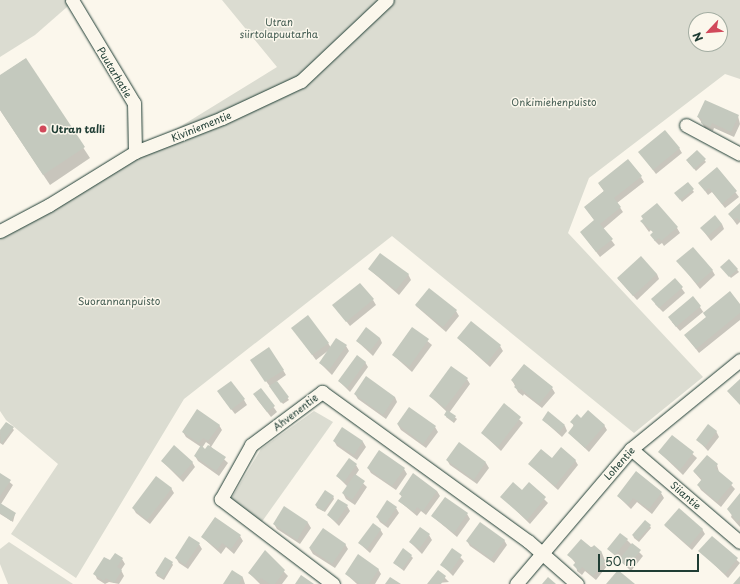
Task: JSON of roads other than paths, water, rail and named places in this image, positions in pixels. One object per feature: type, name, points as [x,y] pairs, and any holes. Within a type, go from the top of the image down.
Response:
[{"type":"street","name":"Puutarhatie","points":[[72,0],[134,103],[135,152]]},
{"type":"street","name":"Kiviniementie","points":[[0,231],[48,205],[135,152],[222,118],[301,81],[387,0]]},
{"type":"street","points":[[686,125],[740,154]]},
{"type":"street","name":"Lohentie","points":[[516,584],[631,449],[740,360]]},
{"type":"street","name":"Ahvenentie","points":[[333,584],[220,499],[252,446],[322,392],[528,541],[541,553]]},
{"type":"street","name":"Siiantie","points":[[631,449],[740,542]]},
{"type":"street","points":[[541,553],[577,584]]},
{"type":"place","name":"Utran talli","points":[[43,129]]},
{"type":"park label","name":"Utran siirtolapuutarha","points":[[279,26]]},
{"type":"park label","name":"Onkimiehenpuisto","points":[[554,102]]},
{"type":"park label","name":"Suorannanpuisto","points":[[119,301]]}]
